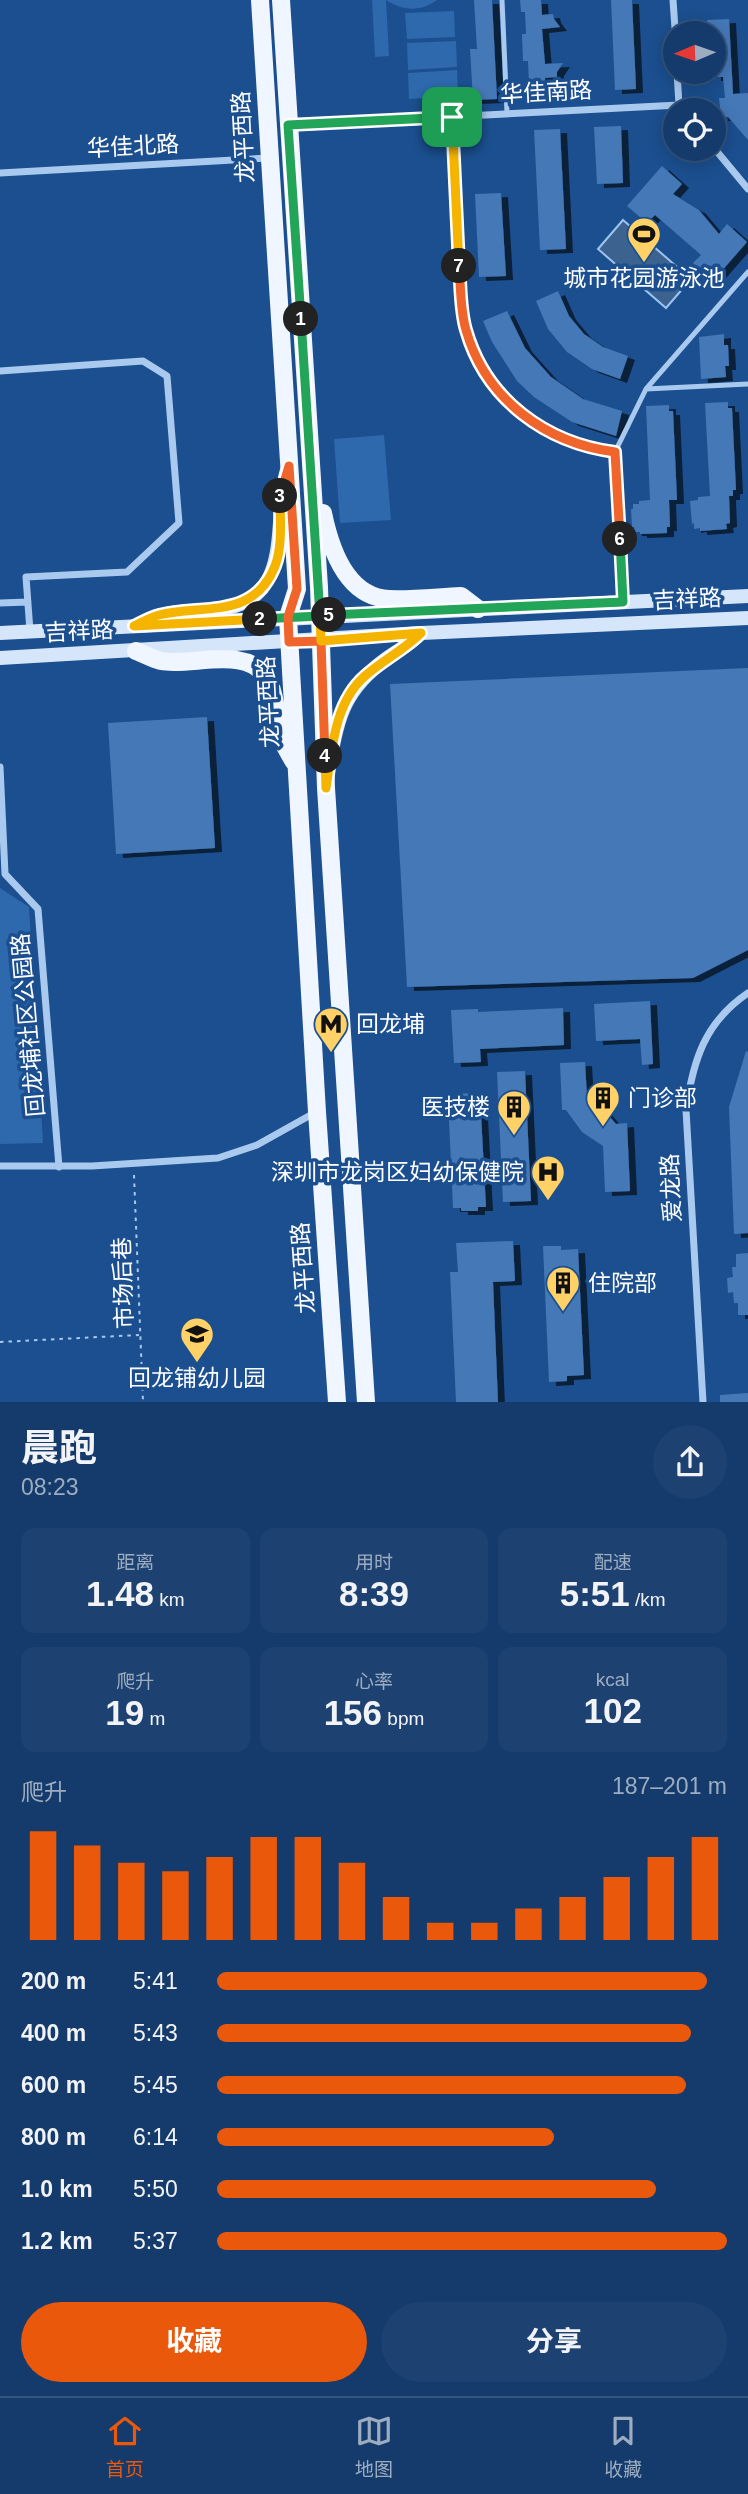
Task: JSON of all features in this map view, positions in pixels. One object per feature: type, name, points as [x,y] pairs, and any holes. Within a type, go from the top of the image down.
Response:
[{"type":"main road","name":"龙平西路","points":[[260,0],[297,589],[288,617],[289,642],[317,1112],[338,1402]]},
{"type":"main road","name":"龙平西路","points":[[281,0],[320,616],[326,788],[366,1402]]},
{"type":"main road","points":[[311,460],[329,542],[345,574],[366,592],[386,599],[461,596],[478,609]]},
{"type":"main road","points":[[134,626],[159,615],[228,608],[245,601],[265,586],[276,564],[280,495],[289,466]]},
{"type":"main road","name":"吉祥路","points":[[0,633],[748,596]]},
{"type":"main road","name":"吉祥路","points":[[0,658],[421,633],[748,618]]},
{"type":"main road","points":[[326,788],[338,723],[348,696],[363,677],[409,646],[421,633]]},
{"type":"main road","points":[[136,651],[162,661],[229,659],[256,667],[267,677],[275,700],[284,746],[296,765]]},
{"type":"street","points":[[673,0],[674,21]]},
{"type":"street","name":"华佳南路","points":[[288,125],[507,113],[663,109]]},
{"type":"street","name":"华佳北路","points":[[0,173],[268,158]]},
{"type":"street","points":[[725,161],[748,189]]},
{"type":"street","points":[[0,371],[143,361],[167,376],[180,523],[127,572],[26,578],[30,631]]},
{"type":"street","points":[[0,603],[28,602]]},
{"type":"street","name":"回龙埔社区公园路","points":[[0,767],[5,874],[38,909],[59,1167]]},
{"type":"street","name":"爱龙路","points":[[704,1402],[686,1110],[690,1076],[700,1048],[717,1019],[748,993]]},
{"type":"street","points":[[0,1166],[59,1167],[218,1158],[257,1145],[317,1112]]},
{"type":"lane","points":[[502,0],[507,113]]},
{"type":"lane","points":[[452,117],[462,312],[478,362],[498,391],[536,425],[566,441],[615,452]]},
{"type":"lane","points":[[623,602],[615,452],[646,389],[748,272]]},
{"type":"lane","points":[[646,389],[748,384]]},
{"type":"path","name":"市场后巷","points":[[134,1163],[143,1402]]},
{"type":"path","points":[[0,1342],[140,1335]]},
{"type":"shaded area","points":[[372,0],[386,0],[389,56],[375,57]]},
{"type":"shaded area","points":[[386,0],[437,0],[425,7],[412,9]]},
{"type":"shaded area","points":[[454,11],[455,37],[407,39],[405,13]]},
{"type":"shaded area","points":[[456,41],[457,67],[408,70],[407,43]]},
{"type":"shaded area","points":[[457,70],[458,96],[409,99],[408,73]]},
{"type":"shaded area","name":"城市花园游泳池","points":[[623,220],[691,279],[666,308],[598,249]]},
{"type":"shaded area","points":[[384,435],[391,520],[340,523],[334,439]]},
{"type":"shaded area","points":[[0,888],[29,907],[43,1143],[0,1144]]},
{"type":"building","points":[[474,0],[492,0],[497,99],[473,100],[470,49],[477,49]]},
{"type":"building","points":[[520,0],[541,0],[542,15],[553,14],[560,27],[542,29],[545,64],[563,63],[557,77],[545,78],[546,96],[525,97],[525,83],[529,83],[528,61],[523,61],[522,34],[526,34],[525,12],[521,12]]},
{"type":"building","points":[[611,0],[632,0],[636,89],[615,90]]},
{"type":"building","points":[[729,19],[733,94],[748,93],[748,140],[726,117],[724,84],[726,84],[726,21],[707,20]]},
{"type":"building","points":[[621,126],[623,183],[597,184],[594,127]]},
{"type":"building","points":[[560,129],[566,249],[540,250],[534,130]]},
{"type":"building","points":[[662,166],[682,184],[673,194],[699,210],[719,234],[727,224],[747,242],[713,281],[693,263],[701,255],[655,215],[647,223],[627,206]]},
{"type":"building","points":[[501,193],[506,276],[479,277],[475,194]]},
{"type":"building","points":[[558,291],[569,316],[584,334],[603,347],[628,356],[620,379],[592,369],[567,352],[548,329],[536,301]]},
{"type":"building","points":[[507,311],[525,348],[551,377],[583,399],[622,411],[616,436],[572,422],[534,397],[517,381],[492,342],[483,321]]},
{"type":"building","points":[[724,334],[724,345],[728,345],[729,366],[725,366],[726,377],[701,379],[699,337]]},
{"type":"building","points":[[728,402],[728,408],[732,408],[736,490],[733,490],[733,496],[729,496],[730,523],[726,524],[727,529],[700,531],[700,528],[694,529],[694,523],[692,524],[690,501],[710,496],[705,403]]},
{"type":"building","points":[[669,405],[669,411],[673,411],[677,500],[669,500],[670,527],[667,527],[667,533],[640,534],[632,527],[631,509],[633,504],[639,504],[639,501],[650,500],[646,406]]},
{"type":"building","points":[[748,668],[748,950],[693,978],[407,987],[390,684]]},
{"type":"building","points":[[207,717],[215,848],[116,854],[108,723]]},
{"type":"building","points":[[650,1001],[653,1064],[642,1065],[640,1039],[596,1041],[594,1004]]},
{"type":"building","points":[[563,1008],[564,1045],[480,1049],[481,1062],[454,1063],[451,1010],[478,1009],[478,1012]]},
{"type":"building","points":[[746,1051],[748,1233],[734,1234],[729,1107]]},
{"type":"building","name":"门诊部","points":[[585,1062],[587,1097],[603,1109],[616,1124],[627,1123],[630,1191],[605,1192],[603,1146],[582,1132],[566,1110],[562,1110],[560,1063]]},
{"type":"building","name":"医技楼","points":[[525,1071],[531,1201],[503,1202],[497,1072]]},
{"type":"building","points":[[472,1093],[472,1097],[480,1096],[486,1207],[478,1207],[478,1211],[461,1211],[461,1208],[453,1208],[448,1098],[456,1097],[456,1094]]},
{"type":"building","points":[[513,1241],[515,1281],[493,1282],[498,1402],[456,1402],[450,1272],[458,1272],[456,1243]]},
{"type":"building","name":"住院部","points":[[543,1246],[561,1246],[561,1250],[578,1249],[584,1375],[567,1376],[567,1381],[549,1382]]},
{"type":"building","points":[[748,1253],[748,1315],[738,1315],[738,1303],[734,1303],[733,1292],[728,1293],[727,1278],[733,1277],[732,1267],[736,1267],[736,1254]]},
{"type":"building","points":[[748,1393],[748,1402],[720,1402],[720,1395]]},
{"type":"place","name":"城市花园游泳池","points":[[644,264]]},
{"type":"place","name":"回龙埔","points":[[331,1054]]},
{"type":"place","name":"门诊部","points":[[603,1128]]},
{"type":"place","name":"医技楼","points":[[514,1137]]},
{"type":"place","name":"深圳市龙岗区妇幼保健院","points":[[548,1202]]},
{"type":"place","name":"住院部","points":[[563,1313]]},
{"type":"place","name":"回龙铺幼儿园","points":[[197,1364]]},
{"type":"route","points":[[452,117],[288,125],[320,616],[288,617],[134,626],[159,615],[228,608],[245,601],[265,586],[276,564],[280,495],[289,466],[297,589],[288,617],[289,642],[321,641],[326,788],[338,723],[348,696],[363,677],[409,646],[421,633],[321,641],[320,616],[623,602],[615,452],[566,441],[522,415],[487,377],[471,346],[462,312],[452,117]]}]
